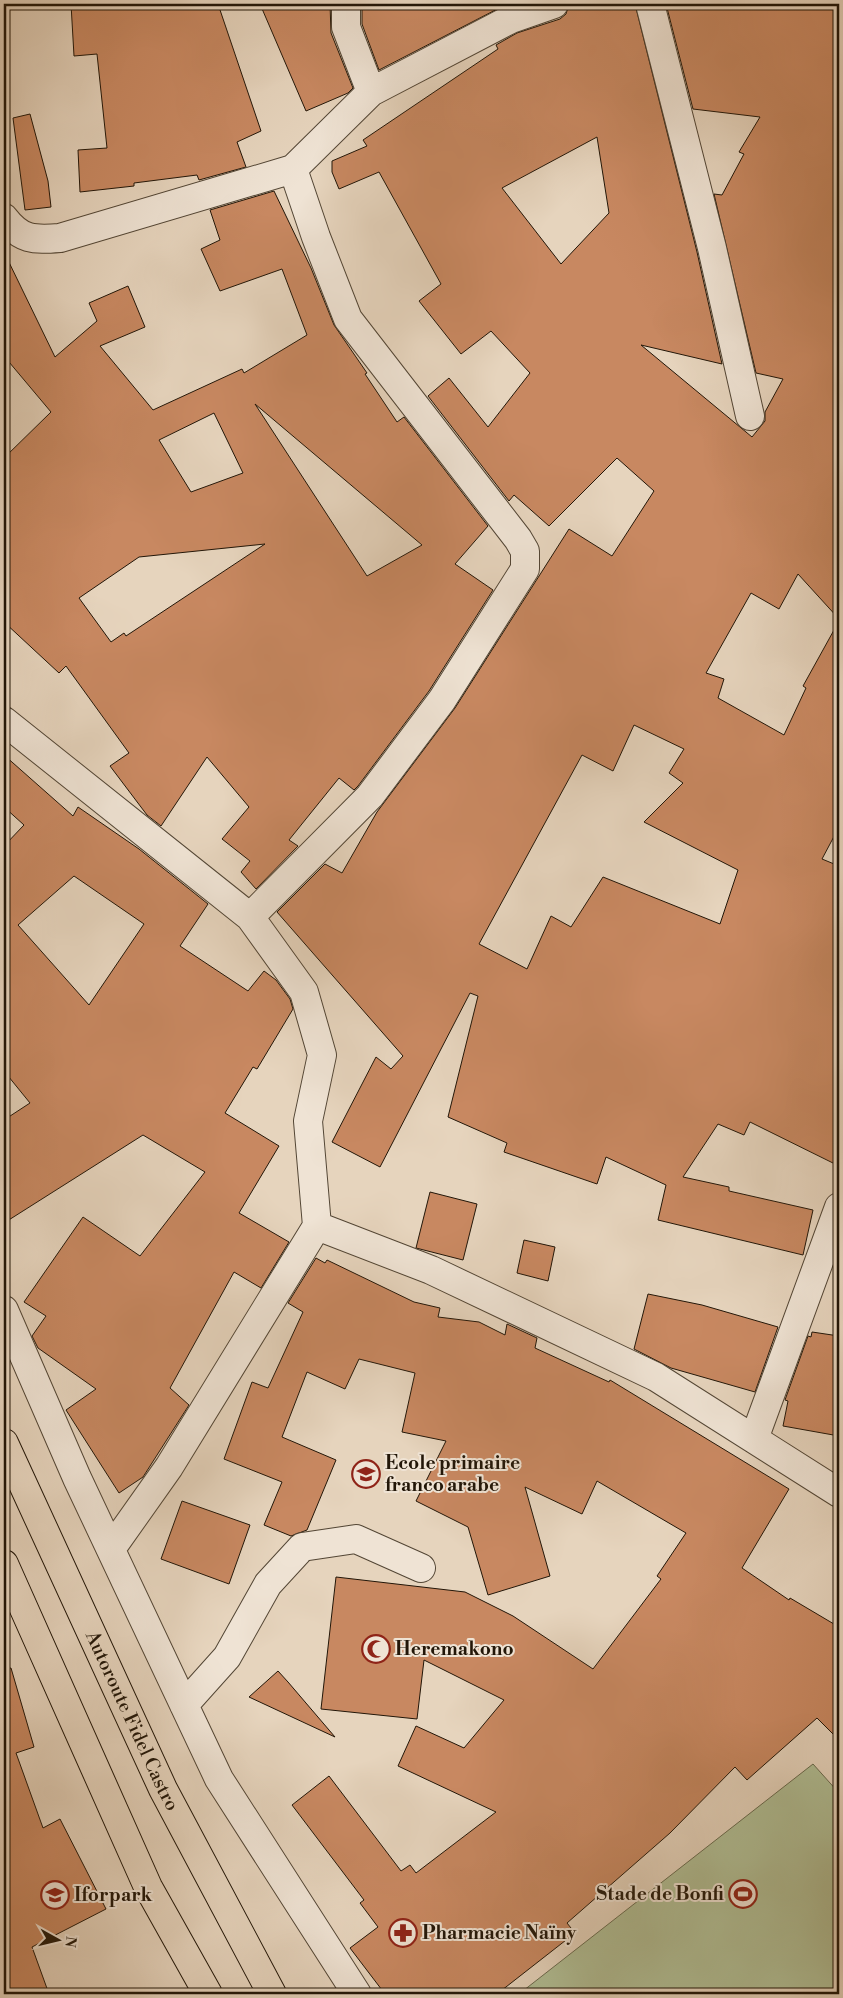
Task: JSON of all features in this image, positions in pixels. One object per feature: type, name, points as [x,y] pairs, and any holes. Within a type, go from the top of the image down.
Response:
[{"type":"highway","name":"Autoroute Fidel Castro","points":[[4,1443],[163,1789],[272,1994]]},
{"type":"highway","points":[[4,1564],[148,1887],[208,1994]]},
{"type":"street","points":[[346,4],[346,27],[372,92]]},
{"type":"street","points":[[4,218],[15,232],[37,240],[60,238],[293,169],[372,92],[511,19],[554,4]]},
{"type":"street","points":[[650,4],[712,248],[750,416]]},
{"type":"street","points":[[250,917],[370,796],[442,700],[525,569],[525,552],[518,539],[348,319],[316,237],[293,169]]},
{"type":"street","points":[[4,721],[250,917],[304,992],[322,1055],[308,1121],[317,1226],[169,1467],[111,1549]]},
{"type":"street","points":[[754,1439],[839,1207]]},
{"type":"street","points":[[317,1226],[431,1270],[656,1377],[839,1493]]},
{"type":"street","points":[[4,1310],[111,1549],[219,1779],[357,1994]]},
{"type":"street","points":[[184,1705],[226,1657],[268,1584],[302,1547],[356,1539],[421,1568]]},
{"type":"green space","name":"Stade de Bonfi","points":[[813,1764],[839,1793],[839,1994],[519,1994]]},
{"type":"building","points":[[71,4],[218,4],[261,131],[237,142],[246,167],[199,180],[197,175],[134,183],[134,186],[80,192],[78,150],[107,148],[97,54],[74,56]]},
{"type":"building","points":[[260,4],[330,4],[331,33],[353,88],[348,93],[306,111]]},
{"type":"building","points":[[362,4],[507,4],[379,70],[362,24]]},
{"type":"building","points":[[569,4],[635,4],[697,252],[722,364],[641,345],[752,437],[765,421],[765,412],[783,379],[756,373],[714,194],[722,195],[744,154],[739,152],[760,117],[693,109],[666,4],[839,4],[839,619],[798,574],[779,609],[751,593],[706,673],[724,679],[718,698],[784,735],[806,688],[803,686],[839,621],[839,827],[822,859],[839,866],[839,1166],[750,1122],[744,1135],[718,1124],[683,1177],[729,1187],[729,1191],[813,1210],[803,1255],[658,1220],[666,1185],[606,1157],[597,1184],[504,1152],[507,1143],[448,1117],[478,996],[470,993],[380,1167],[332,1142],[376,1057],[391,1069],[403,1056],[277,912],[325,864],[342,873],[377,812],[455,708],[569,529],[612,556],[654,491],[617,458],[549,526],[514,495],[509,501],[428,396],[449,378],[488,427],[530,373],[491,331],[461,354],[419,301],[441,284],[379,172],[339,189],[332,172],[332,161],[367,146],[363,140],[498,49],[496,45],[517,33],[560,19],[566,14]],"holes":[[[597,137],[609,213],[561,264],[502,188]],[[634,725],[684,749],[669,773],[683,783],[644,822],[738,870],[720,924],[603,877],[571,927],[551,916],[527,969],[479,944],[582,755],[613,771]]]},
{"type":"building","points":[[30,114],[48,181],[51,207],[25,210],[13,118]]},
{"type":"building","points":[[274,191],[311,268],[334,325],[367,373],[365,374],[397,422],[404,417],[488,526],[455,564],[493,590],[429,691],[358,786],[354,790],[339,778],[289,840],[298,846],[256,889],[241,872],[250,861],[222,839],[249,807],[207,757],[161,826],[147,815],[110,766],[129,753],[66,666],[59,673],[4,622],[4,458],[51,412],[4,356],[4,252],[55,357],[97,321],[89,303],[128,286],[145,327],[100,346],[153,410],[242,369],[244,373],[307,335],[282,269],[220,291],[201,249],[220,240],[210,210]],"holes":[[[255,404],[422,545],[367,576]],[[214,413],[243,473],[191,492],[159,440]],[[265,544],[126,636],[124,633],[111,642],[79,598],[139,557]]]},
{"type":"building","points":[[4,755],[73,816],[78,807],[139,849],[208,904],[180,946],[248,991],[264,971],[276,980],[290,999],[293,1009],[257,1069],[253,1067],[225,1113],[279,1146],[239,1213],[289,1242],[261,1288],[234,1272],[170,1388],[189,1405],[143,1477],[119,1493],[66,1410],[96,1389],[38,1348],[32,1336],[46,1316],[24,1302],[83,1217],[140,1256],[205,1172],[143,1135],[4,1223],[4,1120],[30,1103],[4,1071],[4,846],[24,825],[4,807]],"holes":[[[74,876],[144,924],[89,1005],[18,925]]]},
{"type":"building","points":[[430,1192],[477,1204],[463,1260],[416,1248]]},
{"type":"building","points":[[524,1240],[555,1247],[548,1281],[517,1273]]},
{"type":"building","points":[[316,1258],[325,1263],[327,1260],[414,1302],[440,1308],[438,1317],[479,1322],[505,1335],[507,1324],[537,1338],[535,1348],[609,1382],[610,1380],[789,1489],[742,1568],[789,1600],[790,1598],[839,1627],[839,1740],[817,1718],[747,1780],[735,1767],[670,1833],[567,1923],[575,1933],[497,1994],[385,1994],[350,1948],[378,1927],[360,1903],[364,1900],[292,1805],[329,1776],[401,1871],[410,1865],[416,1873],[496,1812],[398,1766],[416,1726],[464,1748],[504,1700],[424,1660],[417,1719],[321,1709],[336,1577],[465,1592],[513,1616],[593,1669],[661,1579],[657,1576],[686,1533],[597,1481],[582,1514],[525,1487],[550,1576],[488,1595],[468,1527],[416,1501],[446,1441],[402,1432],[415,1373],[359,1359],[345,1389],[307,1372],[282,1437],[336,1460],[307,1530],[291,1536],[264,1525],[282,1482],[224,1459],[252,1382],[268,1388],[303,1312],[288,1303]]},
{"type":"building","points":[[648,1294],[702,1305],[778,1327],[755,1392],[671,1368],[634,1349]]},
{"type":"building","points":[[812,1332],[839,1336],[839,1436],[783,1426],[788,1401],[785,1400],[808,1336],[811,1337]]},
{"type":"building","points":[[182,1501],[250,1525],[229,1584],[161,1559]]},
{"type":"building","points":[[11,1668],[34,1747],[16,1753],[43,1828],[60,1819],[106,1909],[32,1947],[49,1994],[4,1994],[4,1669]]},
{"type":"building","points":[[278,1671],[288,1682],[335,1737],[249,1697]]},
{"type":"place","name":"Ecole primaire franco arabe","points":[[366,1474]]},
{"type":"place","name":"Heremakono","points":[[376,1649]]},
{"type":"place","name":"Stade de Bonfi","points":[[743,1894]]},
{"type":"place","name":"Iforpark","points":[[55,1895]]},
{"type":"place","name":"Pharmacie Naïny","points":[[403,1933]]}]
